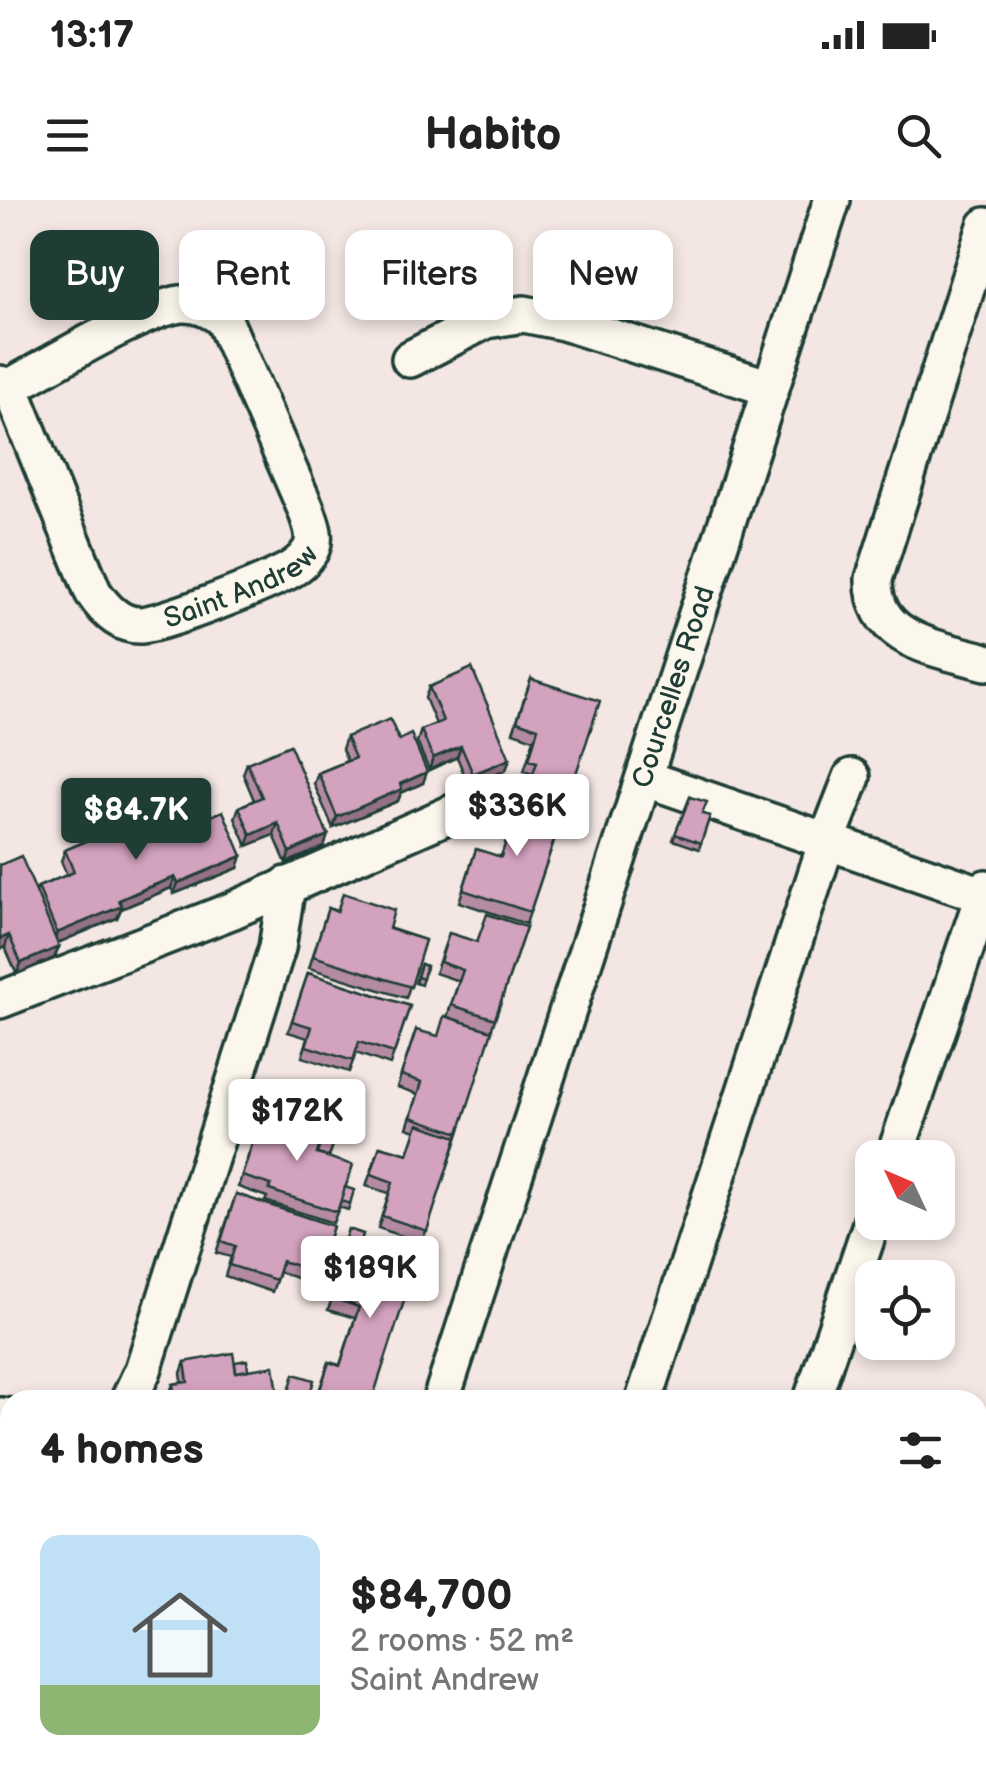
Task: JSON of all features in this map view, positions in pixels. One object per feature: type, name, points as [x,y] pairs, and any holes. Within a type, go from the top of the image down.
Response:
[{"type":"street","name":"Courcelles Road","points":[[444,1390],[832,200]]},
{"type":"street","points":[[986,226],[874,578],[874,596],[892,627],[910,639],[986,662]]},
{"type":"street","name":"Saint Andrew","points":[[178,304],[214,311],[224,320],[305,507],[314,530],[313,548],[282,575],[160,620],[139,625],[120,620],[105,610],[93,592],[5,385],[178,304]]},
{"type":"street","points":[[410,359],[486,320],[524,314],[564,322],[770,388]]},
{"type":"street","points":[[647,1390],[827,841],[852,777]]},
{"type":"street","points":[[644,778],[985,891],[900,1140]]},
{"type":"street","points":[[0,1000],[231,910],[471,805]]},
{"type":"street","points":[[134,1390],[144,1370],[277,948],[287,885]]},
{"type":"street","points":[[815,1390],[866,1240]]},
{"type":"building","points":[[472,668],[510,759],[473,774],[461,746],[433,758],[421,730],[443,721],[429,687]]},
{"type":"building","points":[[531,679],[600,701],[566,804],[527,792],[537,762],[529,760],[538,728],[517,721]]},
{"type":"building","points":[[390,719],[399,740],[411,734],[427,772],[400,784],[402,789],[337,817],[318,773],[355,758],[346,737]]},
{"type":"building","points":[[290,745],[328,835],[290,852],[278,823],[251,835],[239,807],[262,797],[247,763]]},
{"type":"building","points":[[690,797],[707,802],[702,814],[710,816],[701,843],[675,834]]},
{"type":"building","points":[[525,798],[564,811],[530,912],[463,890],[476,849],[501,857]]},
{"type":"building","points":[[178,802],[187,826],[223,811],[242,856],[178,883],[175,877],[146,888],[119,900],[122,906],[57,933],[38,887],[74,872],[65,850]]},
{"type":"building","points":[[193,805],[199,821],[187,826],[181,810]]},
{"type":"building","points":[[21,856],[59,947],[21,963],[9,935],[0,939],[0,865]]},
{"type":"building","points":[[343,893],[394,910],[389,929],[425,940],[411,987],[313,956],[328,908],[337,912]]},
{"type":"building","points":[[487,914],[526,927],[495,1019],[451,1005],[463,970],[440,962],[449,933],[477,942]]},
{"type":"building","points":[[421,964],[426,966],[423,979],[417,977]]},
{"type":"building","points":[[308,973],[410,1006],[394,1053],[359,1042],[353,1061],[306,1046],[312,1027],[292,1021]]},
{"type":"building","points":[[444,1016],[492,1031],[459,1133],[411,1117],[422,1082],[401,1075],[416,1030],[438,1036]]},
{"type":"building","points":[[278,1114],[325,1130],[317,1154],[353,1165],[337,1212],[269,1190],[271,1185],[242,1176],[257,1129],[271,1134]]},
{"type":"building","points":[[418,1124],[457,1137],[427,1231],[382,1216],[393,1182],[371,1174],[380,1146],[408,1154]]},
{"type":"building","points":[[322,1138],[334,1142],[329,1157],[317,1154]]},
{"type":"building","points":[[345,1187],[354,1190],[350,1204],[341,1201]]},
{"type":"building","points":[[236,1194],[333,1226],[318,1273],[282,1261],[276,1280],[229,1265],[235,1246],[221,1241]]},
{"type":"building","points":[[348,1229],[363,1234],[359,1248],[344,1243]]},
{"type":"building","points":[[374,1241],[419,1255],[375,1390],[320,1390],[329,1362],[340,1366],[359,1307],[332,1298],[342,1269],[363,1276]]},
{"type":"building","points":[[233,1353],[236,1372],[274,1366],[278,1390],[174,1390],[173,1384],[188,1382],[185,1362]]},
{"type":"building","points":[[247,1360],[248,1370],[236,1372],[235,1362]]},
{"type":"building","points":[[294,1374],[314,1380],[311,1390],[289,1390]]}]
